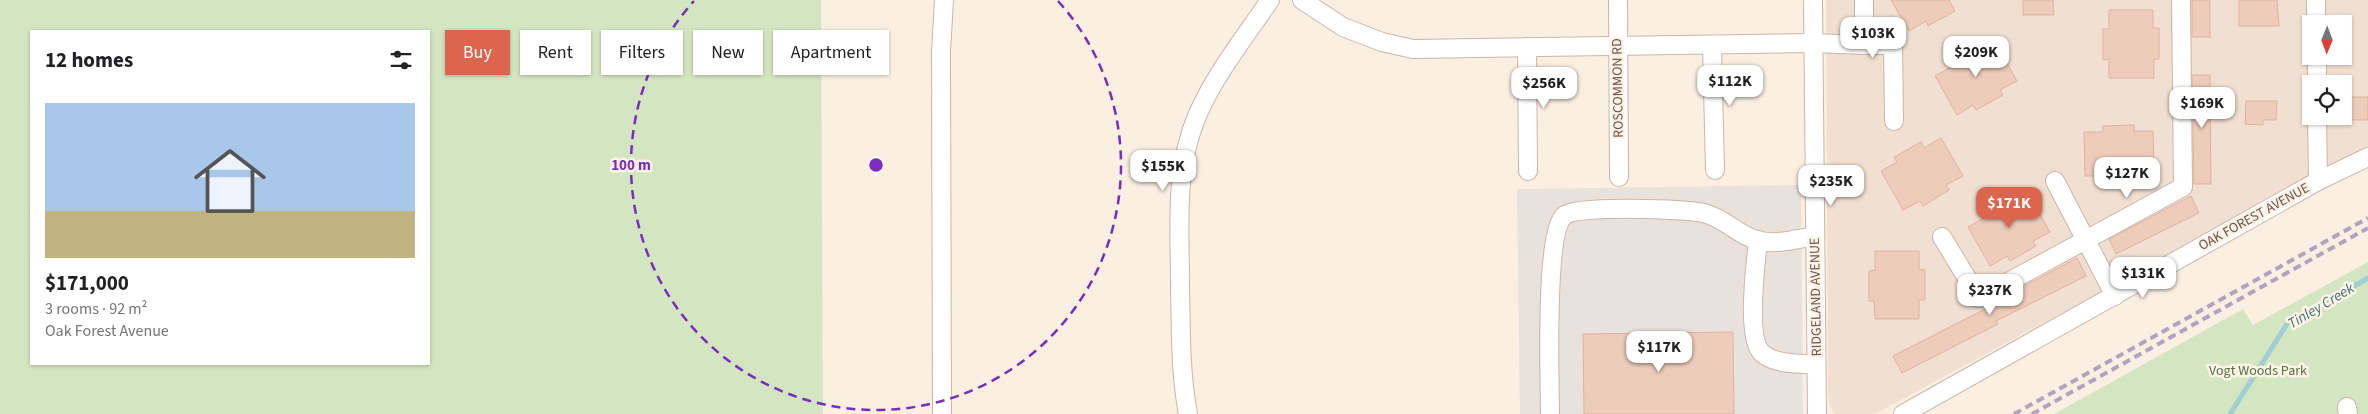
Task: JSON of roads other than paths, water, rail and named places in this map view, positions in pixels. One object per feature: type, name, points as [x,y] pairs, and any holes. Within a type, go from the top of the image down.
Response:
[{"type":"street","points":[[942,414],[940,52],[944,0]]},
{"type":"street","points":[[1188,414],[1181,379],[1179,188],[1185,150],[1197,116],[1212,85],[1270,0]]},
{"type":"street","points":[[1302,0],[1343,27],[1382,42],[1413,49],[1813,43],[1893,45],[1894,121]]},
{"type":"street","name":"ROSCOMMON RD","points":[[1618,0],[1619,177]]},
{"type":"street","name":"RIDGELAND AVENUE","points":[[1813,0],[1817,414]]},
{"type":"street","points":[[1864,0],[1864,45]]},
{"type":"street","points":[[1942,237],[1979,298],[2183,187],[2181,0]]},
{"type":"street","points":[[2316,0],[2316,15]]},
{"type":"street","points":[[1712,45],[1715,170]]},
{"type":"street","points":[[1527,47],[1528,171]]},
{"type":"street","points":[[2317,125],[2318,181]]},
{"type":"street","name":"OAK FOREST AVENUE","points":[[1903,414],[2318,181],[2368,157]]},
{"type":"street","points":[[2055,181],[2115,296]]},
{"type":"street","points":[[1550,414],[1550,299],[1555,238],[1558,222],[1564,215],[1573,211],[1593,209],[1667,210],[1704,213],[1721,219],[1752,239],[1774,242],[1815,236]]},
{"type":"street","points":[[1758,240],[1754,316],[1756,344],[1765,356],[1781,362],[1816,365]]},
{"type":"waterway","name":"Tinley Creek","points":[[2230,414],[2287,324],[2368,278]]},
{"type":"railway","points":[[2014,414],[2368,218]]},
{"type":"railway","points":[[2032,414],[2368,228]]},
{"type":"park label","name":"Vogt Woods Park","points":[[2258,371]]}]
